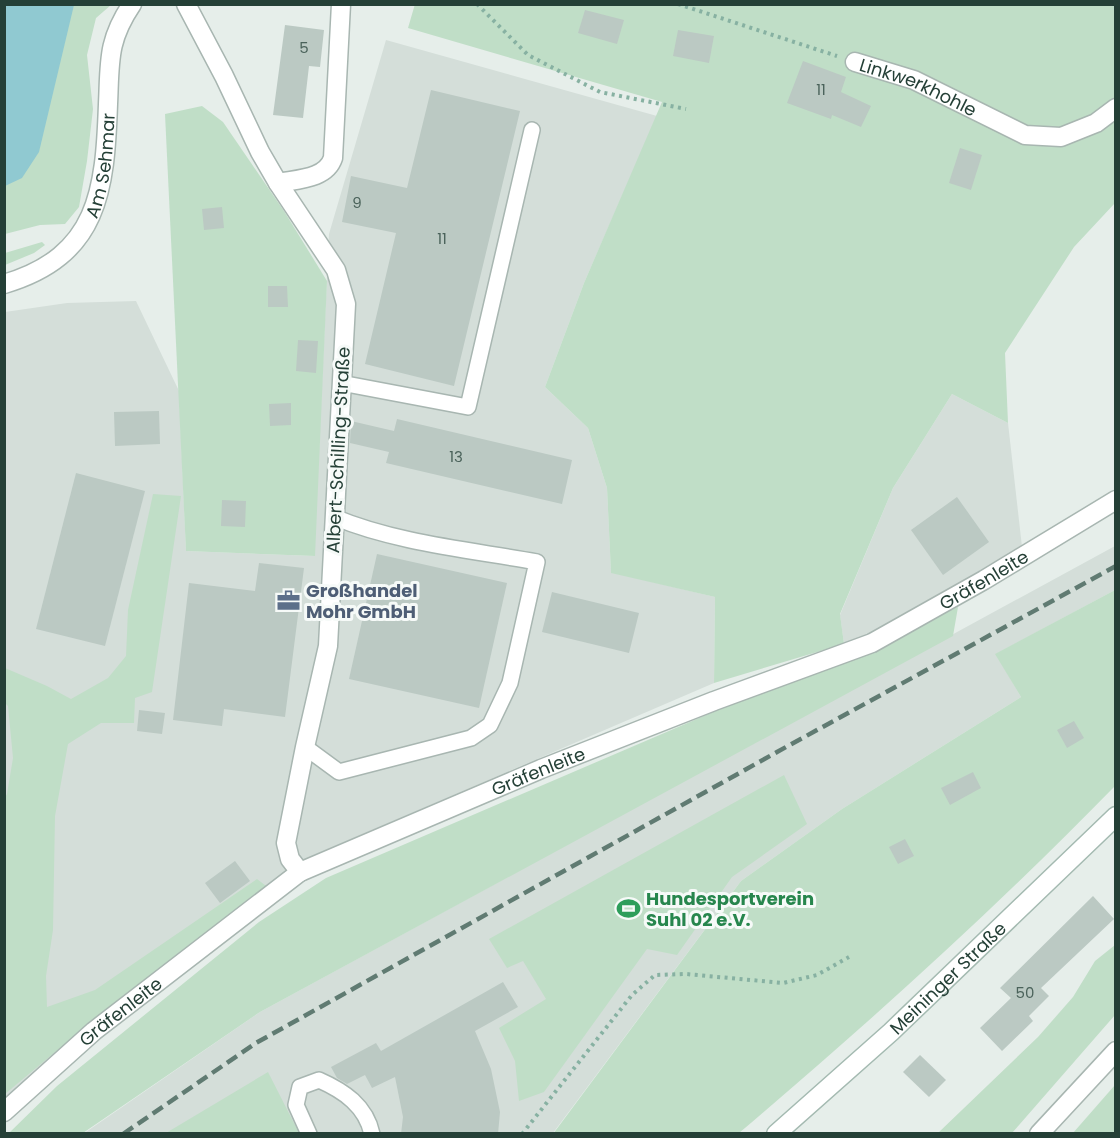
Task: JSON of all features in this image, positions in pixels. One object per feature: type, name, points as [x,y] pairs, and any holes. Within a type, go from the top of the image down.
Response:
[{"type":"street","name":"Am Sehmar","points":[[4,284],[25,278],[68,251],[80,237],[99,198],[105,163],[112,42],[119,23],[132,4]]},
{"type":"street","name":"Albert-Schilling-Straße","points":[[186,4],[278,183],[336,270],[346,304],[328,646],[286,843],[290,859],[300,872]]},
{"type":"street","points":[[278,183],[321,174],[328,169],[333,158],[341,4]]},
{"type":"street","name":"Linkwerkhohle","points":[[855,62],[914,80],[1025,135],[1060,137],[1096,123],[1116,108]]},
{"type":"street","name":"Gräfenleite","points":[[4,1112],[94,1031],[300,872],[551,765],[872,642],[984,580],[1116,500]]},
{"type":"street","name":"Meininger Straße","points":[[776,1134],[891,1032],[1116,816]]},
{"type":"street","points":[[1039,1134],[1116,1051]]},
{"type":"lane","points":[[341,383],[468,407],[532,130]]},
{"type":"lane","points":[[305,747],[339,772],[471,738],[490,725],[510,683],[537,562],[385,535],[334,517]]},
{"type":"lane","points":[[309,1134],[296,1105],[300,1087],[319,1080],[338,1088],[356,1103],[369,1120],[372,1134]]},
{"type":"path","points":[[477,4],[528,55],[600,92],[686,109]]},
{"type":"path","name":"Linkwerkhohle","points":[[678,4],[855,62]]},
{"type":"path","points":[[522,1134],[632,995],[655,975],[686,974],[783,983],[817,975],[849,957]]},
{"type":"shaded area","points":[[386,40],[657,116],[584,283],[545,387],[588,428],[607,488],[611,572],[715,597],[714,683],[314,855],[126,989],[5,1105],[5,312],[67,303],[136,301],[179,391],[186,551],[314,556],[329,234]]},
{"type":"shaded area","points":[[952,394],[1008,423],[1022,547],[882,629],[844,644],[840,615],[893,488]]},
{"type":"shaded area","points":[[1115,546],[1115,590],[996,654],[1021,697],[842,809],[741,881],[553,1133],[83,1134],[260,1012]]},
{"type":"green space","points":[[415,4],[1115,5],[1115,203],[1074,247],[1005,353],[1008,423],[952,394],[893,488],[840,614],[844,644],[714,683],[715,597],[611,573],[607,488],[588,428],[545,387],[584,283],[662,102],[408,28]]},
{"type":"green space","points":[[5,5],[111,5],[96,18],[87,55],[93,109],[79,207],[65,224],[40,225],[5,234]]},
{"type":"green space","points":[[202,106],[223,122],[284,211],[327,281],[315,556],[186,551],[165,114]]},
{"type":"green space","points":[[42,242],[45,245],[34,253],[5,265],[5,253]]},
{"type":"green space","points":[[153,494],[181,496],[152,692],[135,698],[134,723],[101,723],[68,744],[55,816],[53,930],[46,976],[47,1007],[95,990],[257,879],[270,889],[60,1048],[5,1094],[4,799],[7,794],[13,758],[8,706],[5,703],[5,668],[71,699],[108,678],[126,656],[128,610]]},
{"type":"green space","points":[[1115,590],[1115,786],[1024,876],[884,1007],[739,1133],[553,1134],[741,881],[842,809],[1021,697],[995,654]]},
{"type":"green space","points":[[958,607],[953,636],[260,1012],[83,1133],[8,1134],[57,1086],[259,922],[326,878]]},
{"type":"green space","name":"Hundesportverein Suhl 02 e.V.","points":[[784,775],[807,824],[732,877],[677,955],[647,949],[544,1092],[519,1101],[515,1061],[499,1028],[546,999],[523,961],[507,968],[489,939]]},
{"type":"green space","points":[[1115,945],[1115,1015],[1012,1133],[938,1133],[1038,1037],[1073,997],[1095,961]]},
{"type":"green space","points":[[268,1072],[299,1133],[166,1133]]},
{"type":"green space","points":[[1115,1085],[1115,1133],[1073,1133]]},
{"type":"water","points":[[5,4],[74,5],[39,152],[22,178],[5,186]]},
{"type":"building","points":[[585,10],[624,20],[617,44],[578,33]]},
{"type":"building","points":[[285,25],[324,30],[320,67],[309,66],[303,118],[273,115]]},
{"type":"building","points":[[678,30],[714,36],[709,63],[673,56]]},
{"type":"building","points":[[803,61],[846,77],[841,92],[871,106],[861,127],[832,115],[831,119],[787,103]]},
{"type":"building","points":[[431,90],[520,111],[454,386],[365,364],[396,233],[342,222],[351,176],[407,188]]},
{"type":"building","points":[[960,148],[982,155],[971,190],[949,183]]},
{"type":"building","points":[[222,207],[224,228],[204,230],[202,209]]},
{"type":"building","points":[[268,286],[287,286],[288,307],[268,307]]},
{"type":"building","points":[[298,340],[318,341],[316,373],[296,371]]},
{"type":"building","points":[[291,403],[291,425],[270,426],[269,404]]},
{"type":"building","points":[[159,411],[160,444],[115,446],[114,412]]},
{"type":"building","points":[[397,419],[572,460],[562,504],[386,463],[389,452],[350,443],[351,421],[394,431]]},
{"type":"building","points":[[76,473],[145,491],[105,646],[36,629]]},
{"type":"building","points":[[957,497],[989,542],[943,575],[911,530]]},
{"type":"building","points":[[222,500],[246,501],[245,527],[221,526]]},
{"type":"building","points":[[377,554],[507,583],[479,708],[349,679]]},
{"type":"building","points":[[259,563],[304,568],[285,717],[224,709],[222,726],[173,720],[189,583],[255,591]]},
{"type":"building","points":[[552,592],[639,613],[629,653],[542,632]]},
{"type":"building","points":[[139,710],[165,713],[162,734],[137,731]]},
{"type":"building","points":[[1074,721],[1084,738],[1067,748],[1057,730]]},
{"type":"building","points":[[973,772],[981,788],[950,805],[941,788]]},
{"type":"building","points":[[905,839],[914,856],[898,864],[889,847]]},
{"type":"building","points":[[235,861],[250,881],[220,903],[205,883]]},
{"type":"building","points":[[1093,896],[1114,919],[1041,988],[1049,996],[1029,1016],[1033,1021],[1002,1051],[980,1028],[1011,998],[1000,988]]},
{"type":"building","points":[[503,982],[518,1007],[475,1031],[491,1069],[500,1112],[498,1134],[401,1134],[403,1117],[395,1077],[372,1088],[365,1075],[347,1084],[337,1078],[331,1067],[376,1043],[381,1051]]},
{"type":"building","points":[[920,1055],[946,1080],[929,1097],[903,1072]]},
{"type":"railway","points":[[123,1134],[256,1043],[1116,566]]},
{"type":"place","name":"Großhandel Mohr GmbH","points":[[288,600]]},
{"type":"place","name":"Hundesportverein Suhl 02 e.V.","points":[[628,908]]}]
